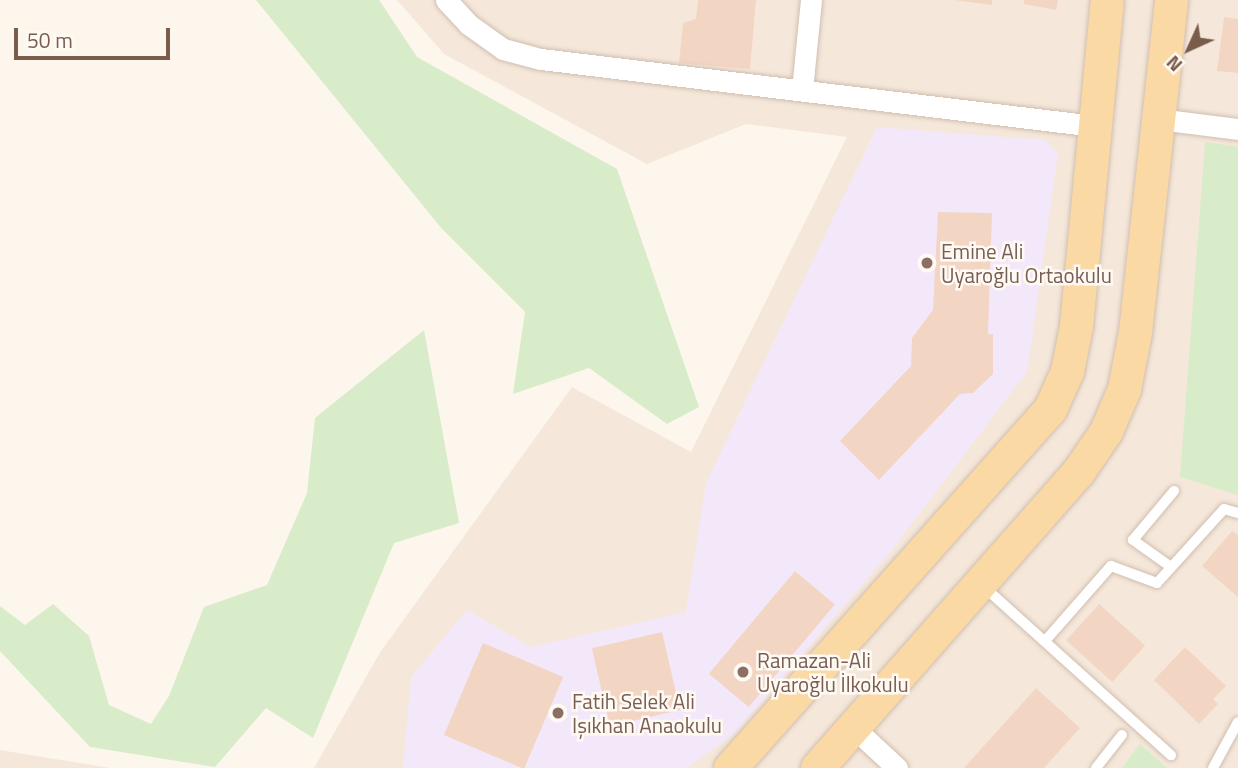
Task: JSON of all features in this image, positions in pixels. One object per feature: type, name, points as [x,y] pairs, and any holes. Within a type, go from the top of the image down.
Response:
[{"type":"main road","points":[[730,768],[1050,409],[1068,371],[1076,326],[1107,0]]},
{"type":"main road","points":[[817,768],[1078,472],[1106,431],[1124,390],[1135,332],[1171,0]]},
{"type":"street","points":[[446,0],[468,24],[503,49],[541,59],[1095,126]]},
{"type":"street","points":[[802,90],[811,0]]},
{"type":"street","points":[[1158,119],[1238,129]]},
{"type":"street","points":[[854,728],[897,768]]},
{"type":"lane","points":[[1171,567],[1133,540],[1174,491]]},
{"type":"lane","points":[[1045,641],[1111,566],[1157,583],[1224,509],[1238,513]]},
{"type":"lane","points":[[981,583],[1171,755]]},
{"type":"lane","points":[[1213,768],[1238,722]]},
{"type":"lane","points":[[1096,768],[1122,735]]},
{"type":"shaded area","points":[[397,0],[1238,0],[1238,768],[314,768],[381,651],[572,387],[691,452],[847,137],[746,124],[647,164],[444,54]]},
{"type":"shaded area","points":[[877,127],[1045,140],[1058,153],[1027,372],[891,551],[736,732],[687,768],[403,768],[411,677],[467,610],[531,647],[686,612],[706,483]]},
{"type":"shaded area","points":[[0,750],[110,768],[0,768]]},
{"type":"green space","points":[[256,0],[379,0],[417,57],[617,169],[699,407],[667,424],[589,368],[513,394],[525,312],[442,229]]},
{"type":"green space","points":[[1205,142],[1238,147],[1238,495],[1180,477]]},
{"type":"green space","points":[[424,330],[459,523],[394,543],[313,738],[266,708],[215,767],[90,747],[0,651],[0,606],[25,625],[53,604],[89,636],[109,705],[151,724],[169,696],[204,607],[267,585],[307,493],[315,418]]},
{"type":"green space","points":[[1140,744],[1167,768],[1122,768]]},
{"type":"building","points":[[698,0],[756,0],[750,69],[679,63],[683,23],[696,19]]},
{"type":"building","points":[[954,0],[992,0],[992,5]]},
{"type":"building","points":[[1024,0],[1058,0],[1056,10],[1024,4]]},
{"type":"building","points":[[1224,17],[1238,19],[1238,73],[1217,71]]},
{"type":"building","points":[[938,212],[992,213],[988,334],[993,334],[993,374],[973,393],[960,394],[879,480],[840,441],[911,366],[912,338],[933,310]]},
{"type":"building","points":[[1232,531],[1238,535],[1238,597],[1202,566]]},
{"type":"building","points":[[795,571],[835,604],[749,707],[709,674]]},
{"type":"building","points":[[1099,604],[1145,645],[1112,682],[1066,640]]},
{"type":"building","points":[[662,632],[680,710],[610,726],[592,648]]},
{"type":"building","points":[[483,643],[563,677],[524,768],[444,735]]},
{"type":"building","points":[[1185,647],[1226,686],[1213,699],[1218,704],[1199,724],[1154,680]]},
{"type":"building","points":[[1036,688],[1080,728],[1044,768],[964,768]]},
{"type":"place","name":"Emine Ali Uyaroğlu Ortaokulu","points":[[927,263]]},
{"type":"place","name":"Ramazan-Ali Uyaroğlu İlkokulu","points":[[743,672]]},
{"type":"place","name":"Fatih Selek Ali Işıkhan Anaokulu","points":[[558,713]]}]
